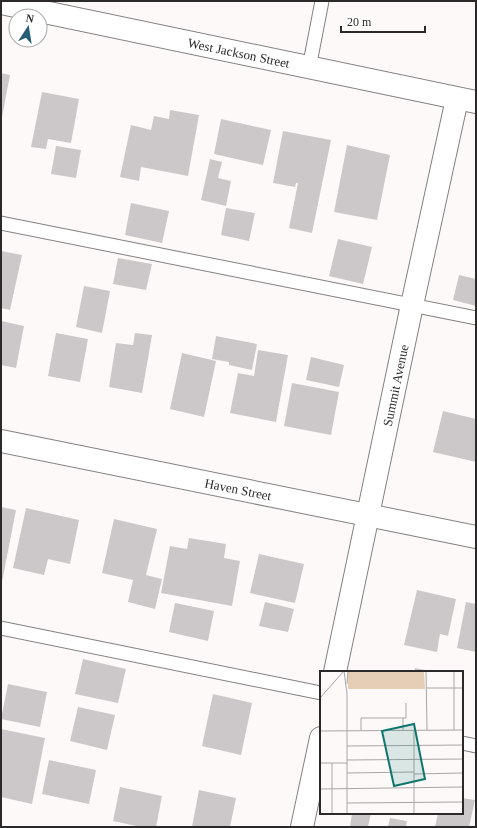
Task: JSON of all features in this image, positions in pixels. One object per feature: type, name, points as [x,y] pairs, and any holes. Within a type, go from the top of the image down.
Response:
[{"type":"street","name":"West Jackson Street","points":[[1,3],[466,100]]},
{"type":"street","name":"Summit Avenue","points":[[335,671],[412,305],[466,100]]},
{"type":"street","name":"Haven Street","points":[[1,441],[476,537]]},
{"type":"street","points":[[302,827],[320,743]]},
{"type":"lane","points":[[309,68],[322,1]]},
{"type":"lane","points":[[1,223],[476,318]]},
{"type":"lane","points":[[1,628],[320,693]]},
{"type":"lane","points":[[463,743],[476,746]]},
{"type":"building","points":[[1,73],[10,75],[2,117],[1,116]]},
{"type":"building","points":[[42,92],[79,99],[71,143],[48,139],[46,149],[31,147]]},
{"type":"building","points":[[170,110],[199,115],[188,176],[141,167],[139,181],[120,177],[131,125],[151,130],[154,116],[169,119]]},
{"type":"building","points":[[221,119],[271,130],[263,165],[214,154]]},
{"type":"building","points":[[283,131],[331,140],[312,233],[289,228],[298,183],[296,183],[295,187],[273,183]]},
{"type":"building","points":[[347,145],[390,155],[377,220],[334,212]]},
{"type":"building","points":[[56,146],[81,150],[76,178],[51,174]]},
{"type":"building","points":[[210,159],[222,162],[218,178],[231,181],[226,206],[201,200]]},
{"type":"building","points":[[131,203],[169,211],[162,243],[125,235]]},
{"type":"building","points":[[226,208],[255,213],[249,241],[221,235]]},
{"type":"building","points":[[338,239],[372,247],[363,284],[329,276]]},
{"type":"building","points":[[1,251],[22,255],[10,310],[1,308]]},
{"type":"building","points":[[118,258],[152,264],[146,290],[113,284]]},
{"type":"building","points":[[459,275],[476,279],[476,306],[453,300]]},
{"type":"building","points":[[84,286],[110,291],[102,333],[76,327]]},
{"type":"building","points":[[1,321],[24,326],[16,368],[1,365]]},
{"type":"building","points":[[56,333],[88,339],[80,382],[48,376]]},
{"type":"building","points":[[135,333],[152,335],[142,393],[109,387],[116,343],[133,345]]},
{"type":"building","points":[[216,336],[257,344],[252,370],[229,365],[229,362],[212,359]]},
{"type":"building","points":[[258,350],[288,355],[276,422],[230,413],[238,373],[254,376]]},
{"type":"building","points":[[182,353],[216,361],[204,417],[170,409]]},
{"type":"building","points":[[311,357],[344,365],[339,387],[306,380]]},
{"type":"building","points":[[292,383],[339,392],[331,435],[284,426]]},
{"type":"building","points":[[443,411],[476,419],[476,462],[433,452]]},
{"type":"building","points":[[1,507],[16,510],[2,582],[1,582]]},
{"type":"building","points":[[26,508],[79,520],[70,564],[48,559],[44,575],[13,568]]},
{"type":"building","points":[[114,519],[157,529],[146,575],[162,579],[155,609],[128,602],[133,580],[102,573]]},
{"type":"building","points":[[189,538],[226,544],[224,558],[240,561],[232,606],[161,593],[170,546],[187,549]]},
{"type":"building","points":[[259,554],[304,564],[295,603],[250,593]]},
{"type":"building","points":[[417,590],[456,599],[448,636],[440,634],[437,652],[404,645]]},
{"type":"building","points":[[265,602],[294,609],[288,632],[259,626]]},
{"type":"building","points":[[466,602],[476,604],[476,652],[457,648]]},
{"type":"building","points":[[175,603],[214,611],[208,641],[169,632]]},
{"type":"building","points":[[83,659],[126,669],[118,703],[75,694]]},
{"type":"building","points":[[415,668],[431,671],[414,671]]},
{"type":"building","points":[[8,684],[47,692],[40,727],[1,719]]},
{"type":"building","points":[[213,694],[252,703],[241,755],[202,746]]},
{"type":"building","points":[[78,707],[115,715],[107,750],[70,741]]},
{"type":"building","points":[[1,729],[45,738],[32,804],[1,797]]},
{"type":"building","points":[[49,760],[96,770],[89,804],[42,794]]},
{"type":"building","points":[[120,787],[162,796],[156,827],[141,827],[113,821]]},
{"type":"building","points":[[199,790],[236,798],[230,827],[192,827]]},
{"type":"building","points":[[463,798],[475,800],[469,827],[435,827],[438,814],[463,814]]},
{"type":"building","points":[[352,814],[371,814],[368,827],[350,827]]},
{"type":"building","points":[[390,818],[407,821],[406,827],[388,827]]}]
